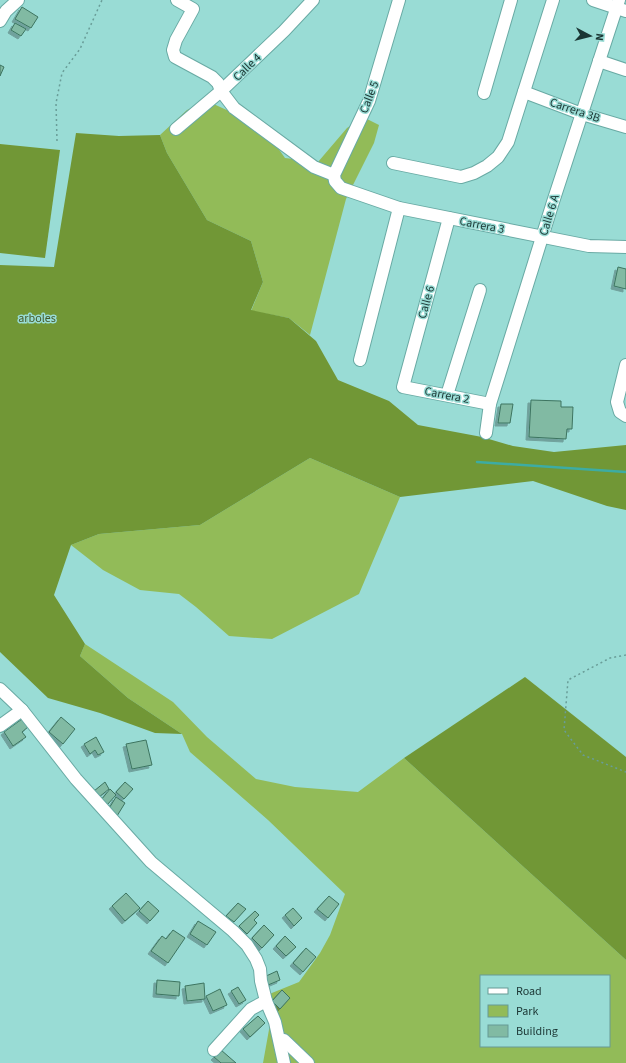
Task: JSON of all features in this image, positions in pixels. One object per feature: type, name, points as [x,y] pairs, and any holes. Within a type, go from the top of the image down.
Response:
[{"type":"street","points":[[0,21],[6,11],[18,0]]},
{"type":"street","points":[[176,0],[193,9],[176,40],[174,50],[175,57],[212,77],[218,83],[221,91],[234,108],[314,167],[334,175]]},
{"type":"street","name":"Calle 4","points":[[176,130],[221,91],[284,31],[313,0]]},
{"type":"street","name":"Calle 5","points":[[334,175],[369,101],[399,0]]},
{"type":"street","points":[[484,93],[511,0]]},
{"type":"street","points":[[393,164],[461,177],[474,173],[487,166],[498,157],[508,142],[553,0]]},
{"type":"street","points":[[593,0],[621,6]]},
{"type":"street","name":"Calle 6 A","points":[[486,433],[490,404],[542,237],[599,62],[621,6]]},
{"type":"street","points":[[599,62],[626,70]]},
{"type":"street","name":"Carrera 3B","points":[[524,92],[582,114],[626,127]]},
{"type":"street","name":"Carrera 3","points":[[334,175],[335,181],[341,188],[399,208],[589,246],[626,248]]},
{"type":"street","points":[[360,360],[399,208]]},
{"type":"street","name":"Calle 6","points":[[403,387],[449,218]]},
{"type":"street","points":[[447,395],[480,290]]},
{"type":"street","points":[[623,414],[617,402],[626,365]]},
{"type":"street","name":"Carrera 2","points":[[403,387],[490,404]]},
{"type":"street","points":[[0,689],[22,710],[76,780],[151,862],[234,931],[247,946],[256,959],[260,969],[266,1001],[275,1022],[284,1063]]},
{"type":"street","points":[[0,726],[22,710]]},
{"type":"street","points":[[214,1050],[251,1009],[266,1001]]},
{"type":"street","points":[[280,1041],[284,1040],[308,1063]]},
{"type":"path","points":[[56,141],[56,103],[62,73],[80,49],[102,0]]},
{"type":"path","points":[[626,655],[610,658],[568,680],[564,730],[583,755],[626,772]]},
{"type":"green space","points":[[207,101],[231,112],[268,134],[285,158],[318,162],[347,128],[363,117],[379,125],[374,143],[346,199],[310,335],[289,318],[251,311],[263,282],[251,241],[207,220],[167,153],[160,135],[187,110]]},
{"type":"green space","name":"arboles","points":[[76,133],[119,136],[160,135],[167,153],[207,220],[251,241],[263,282],[251,310],[289,318],[316,341],[338,380],[389,401],[418,425],[482,437],[513,446],[554,452],[626,445],[626,510],[607,506],[533,481],[400,497],[310,458],[200,525],[99,534],[71,545],[54,595],[85,644],[80,656],[128,698],[182,734],[155,733],[100,713],[48,698],[0,652],[0,265],[54,267]]},
{"type":"green space","points":[[0,144],[60,150],[45,258],[0,253]]},
{"type":"green space","points":[[310,458],[400,497],[359,594],[272,639],[229,636],[179,594],[140,590],[103,570],[71,545],[99,534],[200,525]]},
{"type":"green space","points":[[85,644],[173,702],[207,737],[256,779],[295,787],[358,792],[404,758],[626,960],[626,1063],[263,1063],[270,1024],[262,997],[299,982],[320,953],[330,935],[345,894],[268,820],[190,752],[182,734],[128,698],[80,656]]},
{"type":"green space","points":[[525,677],[626,757],[626,960],[404,758]]},
{"type":"building","points":[[22,7],[38,17],[31,28],[15,19]]},
{"type":"building","points":[[15,23],[26,29],[21,36],[11,30]]},
{"type":"building","points":[[0,65],[4,67],[0,76]]},
{"type":"building","points":[[618,267],[626,269],[626,289],[614,286]]},
{"type":"building","points":[[531,400],[561,401],[561,407],[573,407],[572,429],[567,429],[566,439],[529,437]]},
{"type":"building","points":[[501,404],[513,404],[510,423],[498,423]]},
{"type":"building","points":[[61,717],[75,729],[63,744],[49,732]]},
{"type":"building","points":[[22,719],[28,727],[22,732],[26,737],[13,746],[4,732]]},
{"type":"building","points":[[96,737],[104,752],[98,755],[95,750],[90,754],[84,744]]},
{"type":"building","points":[[146,740],[152,765],[132,769],[126,744]]},
{"type":"building","points":[[105,782],[109,789],[99,797],[94,791]]},
{"type":"building","points":[[125,782],[133,789],[124,799],[116,792]]},
{"type":"building","points":[[110,789],[116,795],[107,805],[101,800]]},
{"type":"building","points":[[116,797],[125,803],[117,816],[108,810]]},
{"type":"building","points":[[126,893],[140,908],[125,921],[112,906]]},
{"type":"building","points":[[329,896],[339,904],[328,918],[317,909]]},
{"type":"building","points":[[148,901],[159,911],[150,921],[139,911]]},
{"type":"building","points":[[238,903],[246,909],[234,922],[226,916]]},
{"type":"building","points":[[293,908],[302,918],[294,926],[285,915]]},
{"type":"building","points":[[255,911],[259,915],[254,920],[257,923],[247,934],[239,926]]},
{"type":"building","points":[[198,921],[216,932],[207,945],[190,934]]},
{"type":"building","points":[[264,925],[274,935],[262,948],[252,938]]},
{"type":"building","points":[[173,930],[185,938],[168,963],[151,951],[162,936],[166,939]]},
{"type":"building","points":[[285,936],[296,947],[286,956],[276,946]]},
{"type":"building","points":[[306,948],[316,957],[303,972],[293,963]]},
{"type":"building","points":[[277,971],[280,980],[268,985],[264,977]]},
{"type":"building","points":[[157,980],[180,982],[179,996],[156,994]]},
{"type":"building","points":[[204,983],[205,999],[187,1001],[185,986]]},
{"type":"building","points":[[238,987],[246,1000],[239,1004],[231,991]]},
{"type":"building","points":[[220,989],[227,1005],[213,1011],[206,996]]},
{"type":"building","points":[[282,990],[290,998],[280,1009],[272,1001]]},
{"type":"building","points":[[258,1016],[265,1023],[250,1037],[243,1029]]},
{"type":"building","points":[[221,1050],[236,1063],[221,1063],[214,1057]]},
{"type":"waterway","points":[[477,462],[626,472]]}]
